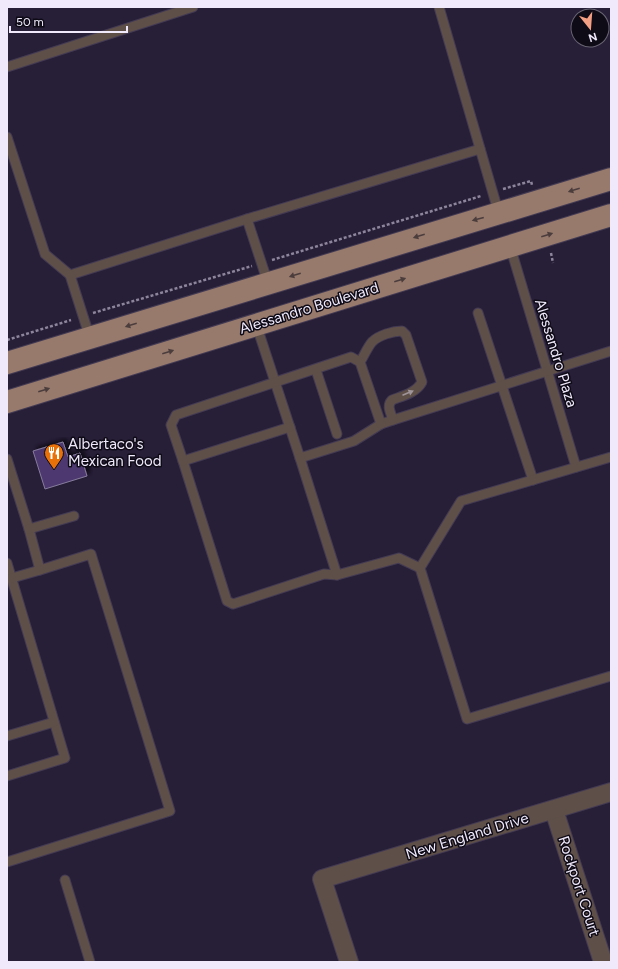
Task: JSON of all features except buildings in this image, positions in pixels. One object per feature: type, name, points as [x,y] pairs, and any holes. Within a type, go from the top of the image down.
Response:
[{"type":"main road","points":[[7,363],[611,179]]},
{"type":"main road","points":[[499,214],[510,246]]},
{"type":"main road","name":"Alessandro Boulevard","points":[[7,402],[611,215]]},
{"type":"street","name":"New England Drive","points":[[349,962],[322,879],[611,792]]},
{"type":"street","name":"Rockport Court","points":[[554,810],[603,962]]},
{"type":"lane","points":[[7,67],[193,7]]},
{"type":"lane","points":[[439,7],[499,214]]},
{"type":"lane","points":[[7,137],[45,254],[70,275],[90,338]]},
{"type":"lane","points":[[70,275],[247,219],[480,149]]},
{"type":"lane","points":[[247,219],[268,283]]},
{"type":"lane","name":"Alessandro Plaza","points":[[510,246],[546,371],[576,467]]},
{"type":"lane","points":[[478,313],[533,480]]},
{"type":"lane","points":[[256,324],[337,575]]},
{"type":"lane","points":[[360,362],[372,342],[381,336],[398,331],[402,331],[406,335],[422,382],[419,387],[392,400],[389,403],[393,420]]},
{"type":"lane","points":[[300,458],[354,441],[381,424],[611,351]]},
{"type":"lane","points":[[381,424],[360,362],[351,358],[176,415],[171,425],[226,601],[233,604],[324,574],[337,575],[399,558],[420,568],[467,719],[611,676]]},
{"type":"lane","points":[[316,370],[337,434]]},
{"type":"lane","points":[[183,461],[290,427]]},
{"type":"lane","points":[[420,568],[461,501],[611,457]]},
{"type":"lane","points":[[7,459],[40,570]]},
{"type":"lane","points":[[29,530],[74,516]]},
{"type":"lane","points":[[7,862],[170,811],[91,554],[12,578]]},
{"type":"lane","points":[[7,563],[65,758],[7,776]]},
{"type":"lane","points":[[7,736],[54,722]]},
{"type":"lane","points":[[65,880],[90,962]]},
{"type":"place","name":"Albertaco's Mexican Food","points":[[54,470]]}]
